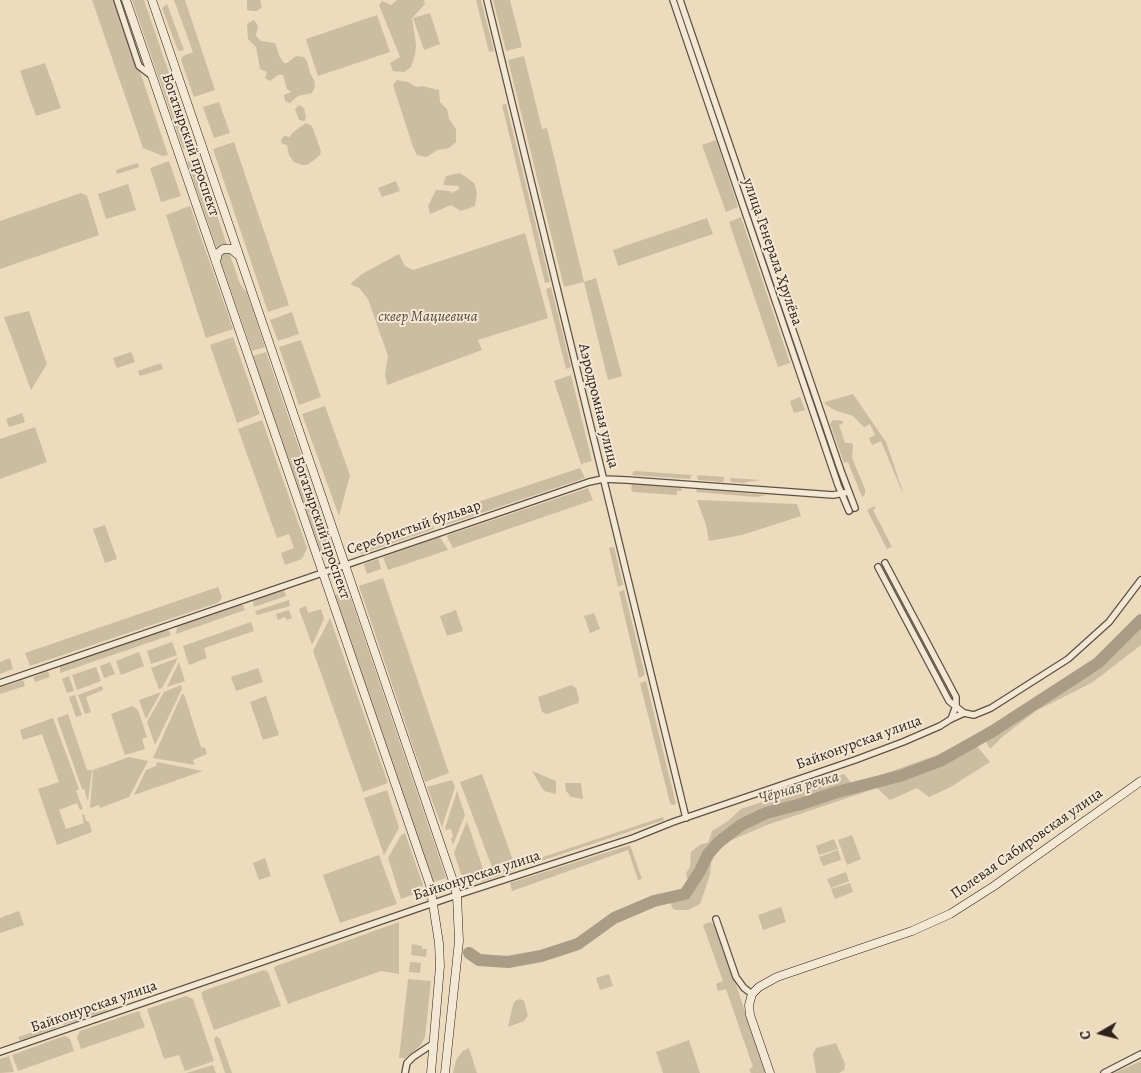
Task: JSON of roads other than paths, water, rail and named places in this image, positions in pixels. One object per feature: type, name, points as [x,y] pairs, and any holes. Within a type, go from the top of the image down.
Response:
[{"type":"main road","name":"Богатырский проспект","points":[[126,0],[430,885],[439,943],[440,966],[431,1073]]},
{"type":"main road","name":"Богатырский проспект","points":[[152,0],[346,565],[457,896],[458,965],[446,1073]]},
{"type":"main road","points":[[217,268],[217,256],[223,249],[231,249],[241,259]]},
{"type":"main road","name":"Полевая Сабировская улица","points":[[752,994],[777,977],[912,931],[950,914],[994,886],[1141,781]]},
{"type":"main road","points":[[752,994],[749,1005],[750,1015],[770,1073]]},
{"type":"street","points":[[117,0],[139,66],[152,76]]},
{"type":"street","name":"Аэродромная улица","points":[[487,0],[686,818]]},
{"type":"street","name":"улица Генерала Хрулёва","points":[[673,0],[841,494],[849,511]]},
{"type":"street","name":"улица Генерала Хрулёва","points":[[680,0],[855,508]]},
{"type":"street","name":"Серебристый бульвар","points":[[0,683],[570,488],[603,479],[833,495],[849,492]]},
{"type":"street","points":[[884,563],[956,697],[956,709],[951,719]]},
{"type":"street","points":[[878,568],[949,701],[956,709],[964,713]]},
{"type":"street","name":"Байконурская улица","points":[[0,1052],[633,838],[856,760],[903,742],[964,713],[974,715],[991,708],[1068,659],[1109,622],[1141,580]]},
{"type":"street","points":[[716,919],[736,977],[744,988],[752,994]]},
{"type":"street","points":[[405,1073],[407,1064],[413,1057],[434,1043]]},
{"type":"street","points":[[1104,1073],[1141,1054]]},
{"type":"waterway","name":"Чёрная речка","points":[[469,953],[479,960],[508,962],[541,956],[578,944],[614,918],[654,901],[685,894],[700,871],[708,854],[719,842],[741,825],[766,813],[900,776],[940,761],[993,731],[1098,663],[1141,620]]},
{"type":"park label","name":"сквер Мациевича","points":[[428,317]]}]
